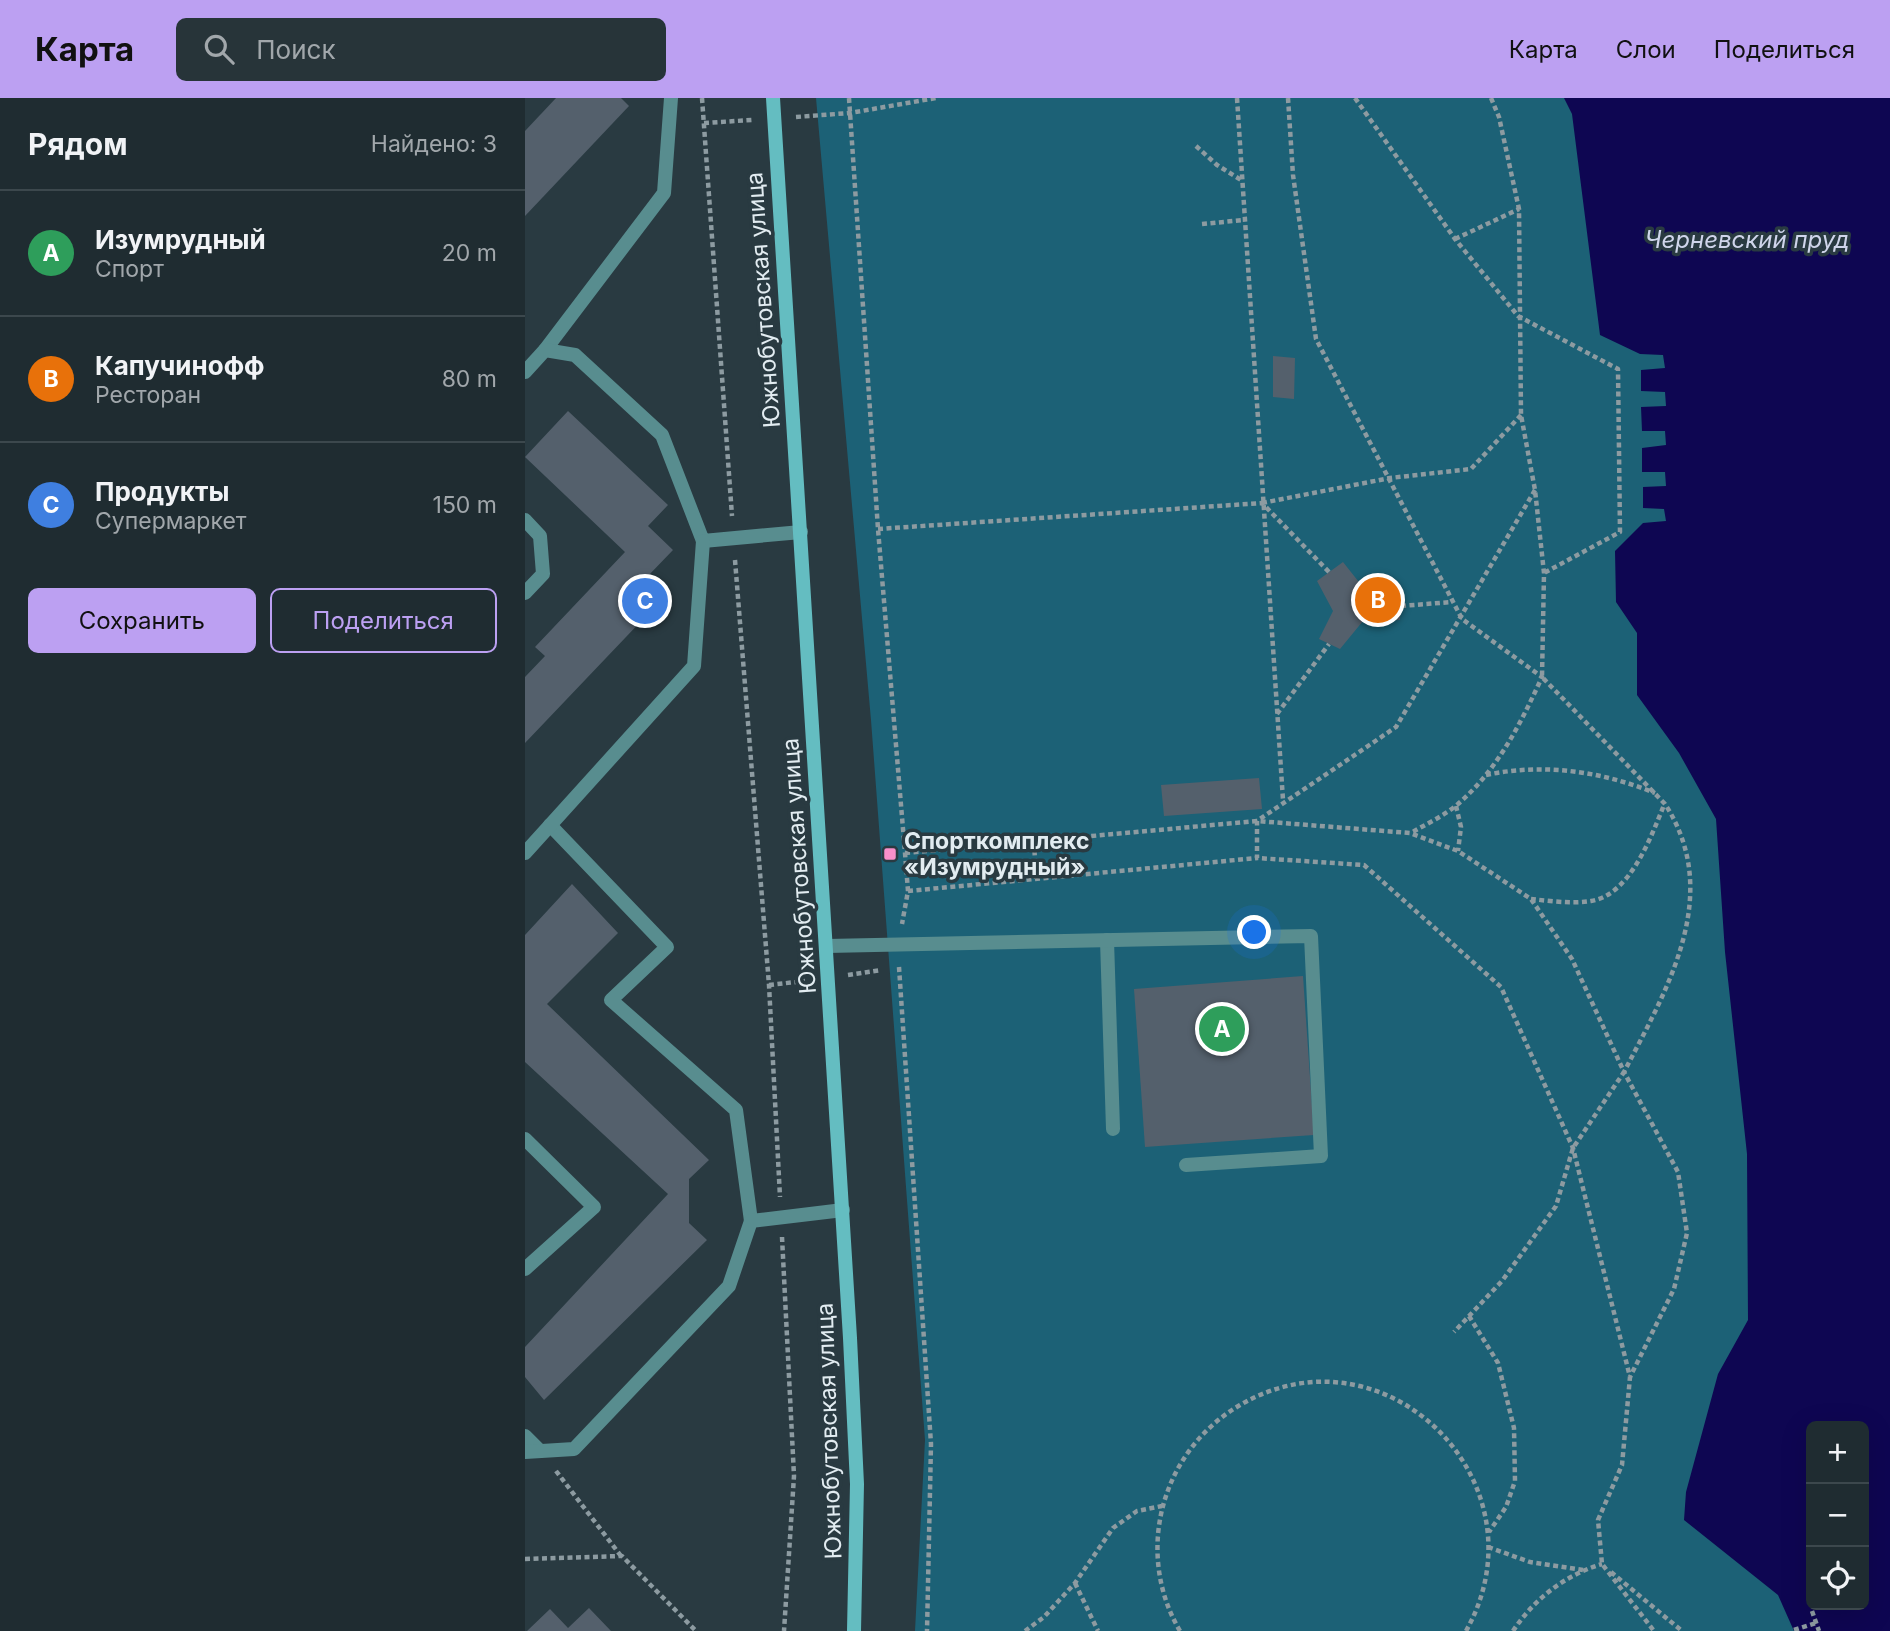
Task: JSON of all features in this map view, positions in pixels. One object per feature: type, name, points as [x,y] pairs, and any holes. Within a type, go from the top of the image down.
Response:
[{"type":"street","name":"Южнобутовская улица","points":[[773,98],[827,946],[857,1484],[854,1631]]},
{"type":"lane","points":[[525,372],[545,350],[664,193],[671,98]]},
{"type":"lane","points":[[525,853],[694,666],[703,541],[662,435],[575,355],[545,350]]},
{"type":"lane","points":[[525,520],[540,536],[543,574],[525,593]]},
{"type":"lane","points":[[703,541],[801,532]]},
{"type":"lane","points":[[525,1436],[533,1451],[574,1449],[729,1286],[751,1222],[736,1110],[611,1000],[667,947],[550,825]]},
{"type":"lane","points":[[827,946],[1311,936],[1321,1156],[1187,1165]]},
{"type":"lane","points":[[1107,940],[1113,1129]]},
{"type":"lane","points":[[525,1139],[594,1207],[525,1269]]},
{"type":"lane","points":[[751,1222],[842,1210]]},
{"type":"path","points":[[702,98],[733,538],[769,985],[794,1476],[784,1631]]},
{"type":"path","points":[[849,98],[878,529],[908,891],[898,946],[930,1444],[927,1631]]},
{"type":"path","points":[[850,113],[936,98]]},
{"type":"path","points":[[1237,98],[1283,801]]},
{"type":"path","points":[[1288,98],[1293,175],[1316,339],[1462,619],[1542,677],[1658,794],[1675,819],[1684,852],[1692,902],[1675,973],[1625,1072],[1573,1148],[1556,1206],[1502,1280],[1454,1332]]},
{"type":"path","points":[[1355,98],[1455,239],[1518,316],[1618,369],[1620,533],[1544,573]]},
{"type":"path","points":[[1410,833],[1456,806],[1485,776],[1516,735],[1542,677],[1544,573],[1535,490],[1521,415],[1519,209],[1499,117],[1491,98]]},
{"type":"path","points":[[1196,146],[1217,165],[1242,180]]},
{"type":"path","points":[[1455,239],[1519,209]]},
{"type":"path","points":[[1202,223],[1244,220]]},
{"type":"path","points":[[878,529],[1262,503],[1389,478],[1471,469],[1521,415]]},
{"type":"path","points":[[1257,821],[1396,727],[1462,619],[1535,490]]},
{"type":"path","points":[[1262,503],[1329,572]]},
{"type":"path","points":[[1401,606],[1453,602]]},
{"type":"path","points":[[1277,713],[1329,644]]},
{"type":"path","points":[[1485,776],[1516,769],[1569,770],[1620,778],[1658,794]]},
{"type":"path","points":[[1531,899],[1591,901],[1608,896],[1626,878],[1665,804]]},
{"type":"path","points":[[1456,806],[1461,827],[1458,851]]},
{"type":"path","points":[[905,853],[1257,821],[1410,833],[1458,851],[1531,899],[1572,959],[1625,1072],[1678,1172],[1687,1233],[1674,1289],[1630,1377]]},
{"type":"path","points":[[1257,821],[1257,858]]},
{"type":"path","points":[[1034,842],[1036,879]]},
{"type":"path","points":[[908,891],[1257,858],[1364,864],[1501,987],[1573,1148],[1630,1377],[1622,1465],[1598,1520],[1602,1564],[1654,1631]]},
{"type":"path","points":[[1469,1316],[1498,1363],[1514,1428],[1515,1481],[1506,1507],[1489,1532]]},
{"type":"path","points":[[1180,1631],[1163,1592],[1157,1564],[1157,1534],[1162,1506],[1172,1479],[1205,1431],[1227,1412],[1252,1398],[1279,1388],[1308,1383],[1337,1383],[1392,1397],[1418,1412],[1440,1430],[1459,1452],[1473,1477],[1489,1532],[1484,1590],[1466,1631]]},
{"type":"path","points":[[533,1451],[622,1556],[696,1631]]},
{"type":"path","points":[[1025,1631],[1044,1617],[1075,1583],[1113,1528],[1137,1511],[1162,1506]]},
{"type":"path","points":[[1488,1547],[1530,1562],[1584,1570]]},
{"type":"path","points":[[525,1559],[622,1556]]},
{"type":"path","points":[[1513,1631],[1533,1604],[1584,1570],[1602,1564]]},
{"type":"path","points":[[1602,1564],[1682,1631]]},
{"type":"path","points":[[1075,1583],[1098,1631]]},
{"type":"path","points":[[1812,1611],[1819,1631]]},
{"type":"path","points":[[1794,1630],[1816,1623]]},
{"type":"shaded area","points":[[816,98],[1890,98],[1890,1631],[915,1631],[925,1440],[871,720]]},
{"type":"water","name":"Черневский пруд","points":[[1564,98],[1890,98],[1890,1631],[1794,1631],[1778,1595],[1684,1520],[1686,1492],[1718,1374],[1748,1320],[1747,1154],[1725,952],[1716,819],[1679,753],[1637,695],[1637,633],[1616,602],[1615,551],[1643,523],[1666,521],[1664,509],[1643,508],[1643,487],[1666,486],[1665,472],[1642,472],[1642,448],[1666,445],[1665,431],[1642,431],[1641,407],[1666,406],[1665,392],[1641,391],[1641,370],[1665,368],[1663,355],[1640,354],[1600,335],[1572,114]]},
{"type":"building","points":[[556,98],[621,98],[629,106],[525,216],[525,131]]},
{"type":"building","points":[[1273,356],[1295,358],[1294,399],[1273,397]]},
{"type":"building","points":[[568,411],[668,505],[648,526],[673,550],[647,577],[666,595],[525,743],[525,677],[545,656],[535,647],[625,552],[525,457]]},
{"type":"building","points":[[1343,562],[1366,591],[1401,590],[1400,620],[1363,621],[1340,649],[1319,639],[1333,611],[1317,581]]},
{"type":"building","points":[[1259,778],[1262,809],[1164,816],[1161,785]]},
{"type":"building","points":[[572,884],[618,933],[547,1004],[709,1160],[689,1179],[689,1223],[707,1240],[544,1400],[525,1377],[525,1347],[668,1194],[525,1062],[525,935]]},
{"type":"building","points":[[1303,976],[1314,1135],[1145,1147],[1134,989]]},
{"type":"building","points":[[589,1608],[611,1631],[527,1631],[550,1609],[568,1628]]},
{"type":"place","name":"Капучинофф","points":[[1378,600]]},
{"type":"place","name":"Продукты","points":[[645,601]]},
{"type":"place","name":"Спорткомплекс «Изумрудный»","points":[[890,854]]},
{"type":"place","name":"Изумрудный","points":[[1222,1029]]}]
